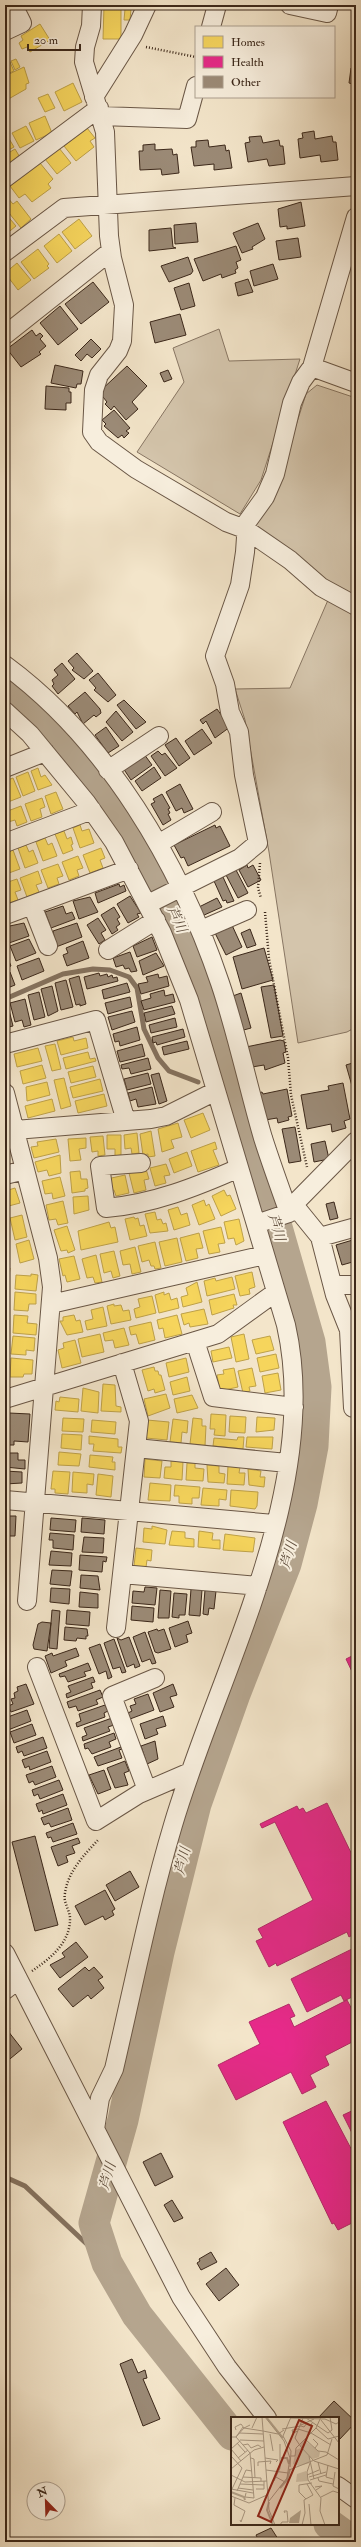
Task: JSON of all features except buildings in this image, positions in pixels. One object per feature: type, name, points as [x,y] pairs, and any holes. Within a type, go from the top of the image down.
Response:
[{"type":"street","points":[[5,31],[22,23],[13,5]]},
{"type":"street","points":[[92,5],[91,26],[85,47],[84,62],[98,107],[107,151],[111,250],[124,306],[122,340],[118,351],[99,375],[96,383],[91,422],[92,432],[99,442],[136,469],[226,522],[245,529],[290,560],[321,587],[356,606]]},
{"type":"street","points":[[5,178],[98,107],[147,5]]},
{"type":"street","points":[[211,26],[217,5]]},
{"type":"street","points":[[290,5],[327,13],[329,5]]},
{"type":"street","points":[[98,107],[187,119],[195,90]]},
{"type":"street","points":[[5,252],[64,208],[356,186]]},
{"type":"street","points":[[148,904],[240,858],[258,843],[244,774],[240,732],[230,712],[215,656],[240,585],[245,552],[245,529],[247,522],[265,497],[275,474],[292,403],[301,382],[312,367],[356,218]]},
{"type":"street","points":[[5,335],[111,250]]},
{"type":"street","points":[[312,367],[356,383]]},
{"type":"street","points":[[5,665],[43,696],[108,770],[158,844],[182,887],[201,930],[221,985],[263,1138],[292,1209],[320,1237],[333,1285],[352,1330],[354,1366],[353,1408],[356,1408]]},
{"type":"street","points":[[5,711],[45,752],[92,810],[129,869],[156,920],[177,966],[189,1000],[256,1224],[293,1354],[294,1407],[287,1463],[274,1524],[258,1586],[190,1772],[172,1826],[114,2069],[100,2098],[98,2136]]},
{"type":"street","points":[[108,770],[159,736]]},
{"type":"street","points":[[5,768],[45,752]]},
{"type":"street","points":[[5,843],[92,810]]},
{"type":"street","points":[[158,844],[212,812]]},
{"type":"street","points":[[5,915],[129,869]]},
{"type":"street","points":[[32,905],[48,946]]},
{"type":"street","points":[[201,930],[258,906]]},
{"type":"street","points":[[108,950],[156,920]]},
{"type":"street","points":[[5,1044],[96,1020],[126,1121]]},
{"type":"street","points":[[15,1130],[126,1121],[166,1116],[216,1091]]},
{"type":"street","points":[[5,1093],[48,1258],[52,1287],[46,1386],[26,1601]]},
{"type":"street","points":[[256,1224],[292,1209],[356,1141]]},
{"type":"street","points":[[141,1163],[100,1166],[106,1208],[126,1206],[187,1190],[239,1168]]},
{"type":"street","points":[[5,1175],[25,1170]]},
{"type":"street","points":[[320,1237],[356,1226]]},
{"type":"street","points":[[51,1304],[265,1255]]},
{"type":"street","points":[[333,1285],[356,1285]]},
{"type":"street","points":[[5,1399],[218,1334],[276,1292]]},
{"type":"street","points":[[195,1341],[213,1397],[294,1407]]},
{"type":"street","points":[[116,1628],[139,1421],[122,1363]]},
{"type":"street","points":[[136,1448],[287,1463]]},
{"type":"street","points":[[5,1500],[274,1524]]},
{"type":"street","points":[[122,1574],[258,1586]]},
{"type":"street","points":[[37,1667],[96,1821],[147,1790],[190,1772]]},
{"type":"street","points":[[147,1790],[112,1696],[155,1678]]},
{"type":"street","points":[[5,1953],[12,1985],[98,2136],[181,2297],[227,2367],[266,2417]]},
{"type":"street","points":[[339,2487],[356,2499]]},
{"type":"path","points":[[128,43],[195,57]]},
{"type":"path","points":[[258,843],[260,866],[258,906],[267,920],[269,959],[288,1058],[291,1095],[312,1186]]},
{"type":"path","points":[[12,1985],[41,1965],[56,1952],[66,1938],[70,1916],[64,1894],[70,1875],[102,1835]]},
{"type":"shaded area","points":[[219,329],[229,361],[300,359],[261,480],[240,514],[137,452],[184,382],[173,348]]},
{"type":"shaded area","points":[[317,385],[356,398],[356,599],[311,570],[251,523],[274,494],[306,394]]},
{"type":"shaded area","points":[[328,600],[356,614],[356,1027],[347,1032],[298,1043],[269,852],[245,720],[235,689],[290,688]]},
{"type":"waterway","name":"芦川","points":[[5,687],[31,705],[84,765],[153,868],[191,949],[245,1116],[310,1342],[316,1387],[313,1446],[302,1504],[286,1564],[235,1694],[196,1804],[159,1952],[123,2120],[94,2223],[107,2263],[137,2315],[231,2434]]},
{"type":"waterway","points":[[5,999],[63,974],[93,969],[110,970],[129,977],[137,988],[144,1029],[158,1058],[169,1071],[198,1082]]},
{"type":"waterway","points":[[5,2177],[25,2186],[107,2263]]},
{"type":"waterway","name":"芦川","points":[[330,2525],[354,2542]]}]
